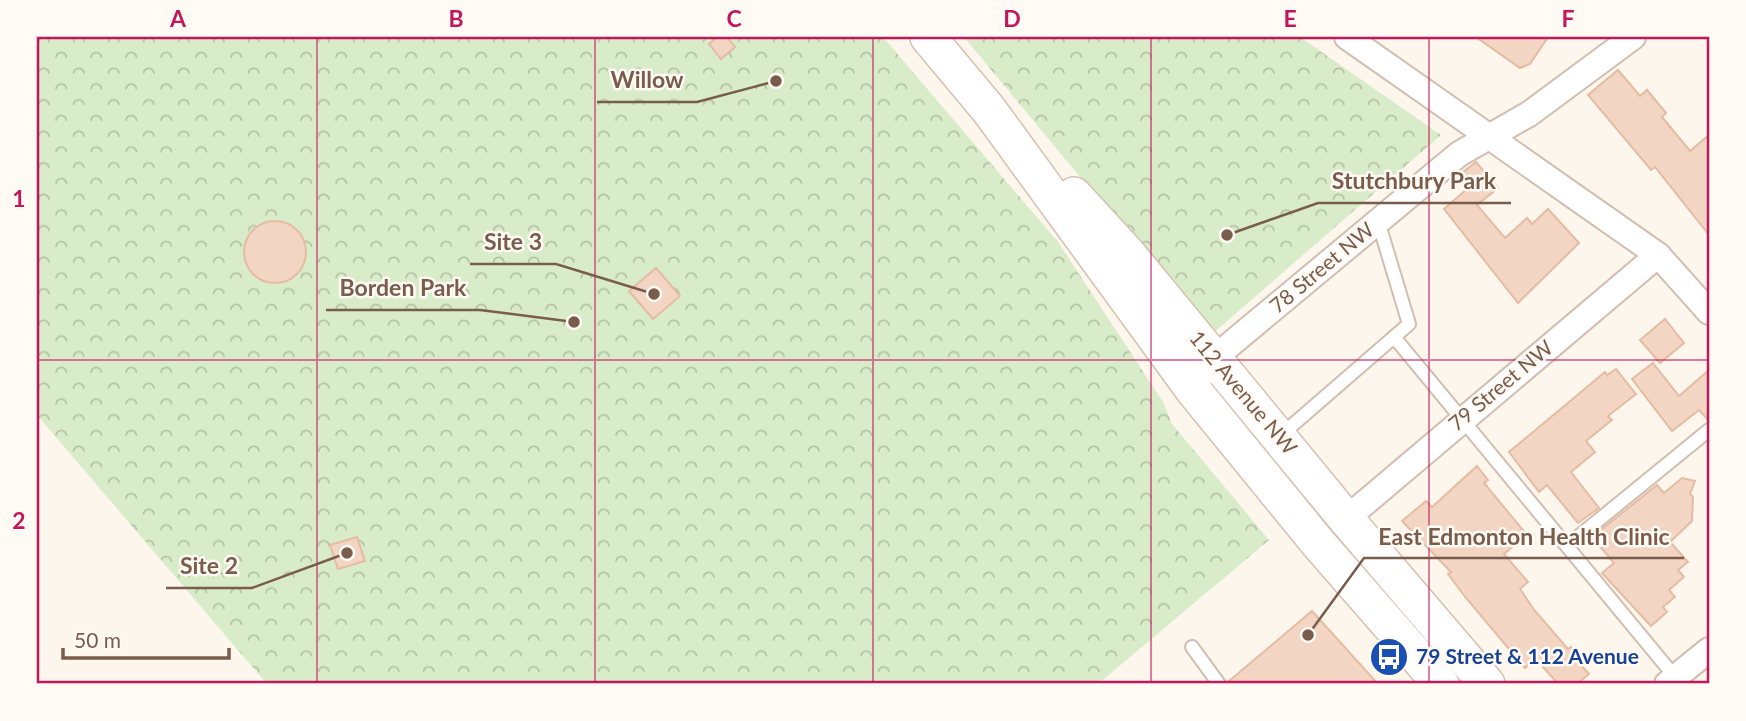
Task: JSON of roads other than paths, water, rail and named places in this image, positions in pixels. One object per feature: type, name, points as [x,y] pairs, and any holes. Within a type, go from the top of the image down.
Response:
[{"type":"main road","name":"112 Avenue NW","points":[[928,37],[989,110],[1194,391],[1318,543],[1441,684]]},
{"type":"main road","name":"112 Avenue NW","points":[[989,110],[1084,206],[1487,684]]},
{"type":"street","points":[[1347,37],[1658,255],[1709,312]]},
{"type":"street","name":"78 Street NW","points":[[1194,391],[1214,358],[1459,154],[1530,114],[1633,37]]},
{"type":"street","name":"79 Street NW","points":[[1346,519],[1658,255]]},
{"type":"street","points":[[1671,681],[1709,650]]},
{"type":"lane","points":[[1279,437],[1409,324],[1378,221]]},
{"type":"lane","points":[[1394,337],[1568,545],[1671,681]]},
{"type":"lane","points":[[1568,545],[1709,430]]},
{"type":"lane","points":[[1192,647],[1219,684]]},
{"type":"place","name":"Willow","points":[[776,81]]},
{"type":"place","name":"Stutchbury Park","points":[[1227,235]]},
{"type":"place","name":"Site 3","points":[[654,294]]},
{"type":"place","name":"Borden Park","points":[[574,322]]},
{"type":"place","name":"Site 2","points":[[347,553]]},
{"type":"place","name":"East Edmonton Health Clinic","points":[[1308,635]]},
{"type":"place","name":"79 Street & 112 Avenue","points":[[1389,657]]}]
